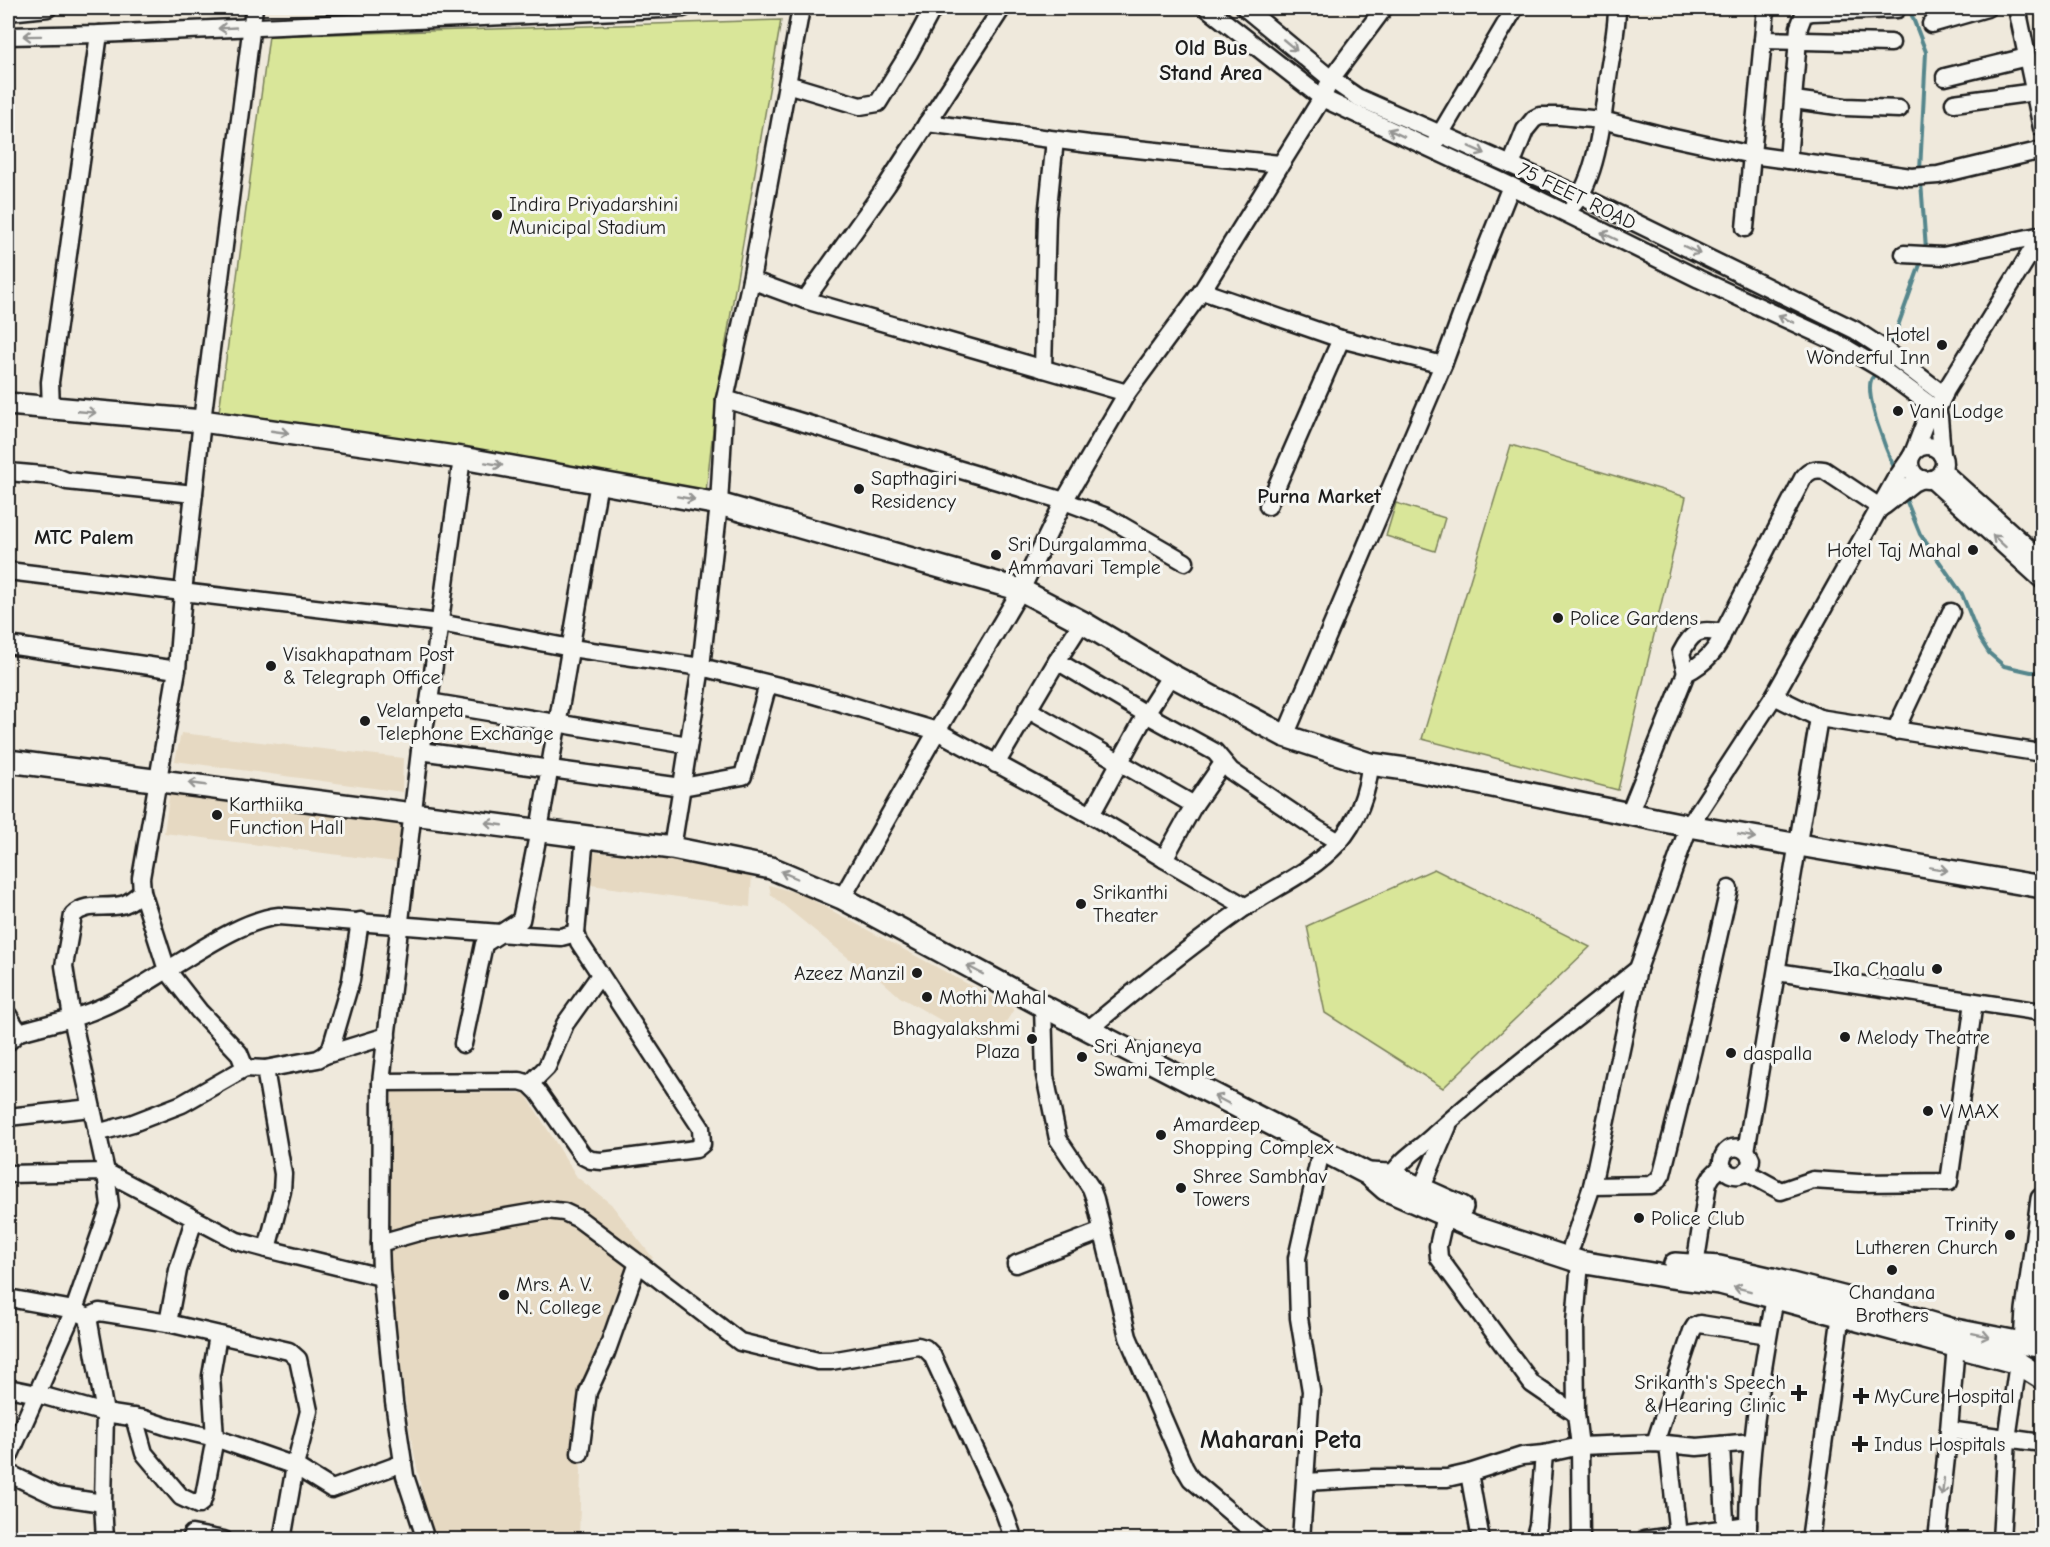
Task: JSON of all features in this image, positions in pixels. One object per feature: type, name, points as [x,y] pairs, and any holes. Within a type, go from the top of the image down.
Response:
[{"type":"main road","points":[[8,404],[202,421],[462,458],[719,504],[1021,590],[1285,736],[1370,764],[1413,770],[1689,826],[2043,887]]},
{"type":"main road","points":[[8,761],[672,848],[771,868],[842,898],[1321,1152],[1419,1195],[1496,1221],[1576,1253],[1730,1269],[1956,1345],[2018,1363],[2043,1378]]},
{"type":"main road","points":[[1419,1195],[1445,1215],[1470,1226],[1664,1276],[1720,1283],[1774,1297],[1848,1308],[2034,1344],[2027,1310],[2043,1199]]},
{"type":"street","points":[[8,12],[48,8]]},
{"type":"street","points":[[245,1068],[239,1053],[199,1011],[166,969],[142,892],[141,878],[177,670],[183,592],[202,421],[254,8]]},
{"type":"street","points":[[8,36],[684,8]]},
{"type":"street","points":[[672,848],[701,667],[719,504],[725,399],[751,280],[801,8]]},
{"type":"street","points":[[787,84],[860,106],[878,103],[933,8]]},
{"type":"street","points":[[805,300],[887,185],[1002,8]]},
{"type":"street","name":"75 FEET ROAD","points":[[1207,8],[1322,98],[1511,186],[1699,279],[1836,342],[1940,402]]},
{"type":"street","name":"75 FEET ROAD","points":[[1245,8],[1331,79],[1357,97],[1581,196],[1855,330],[1889,352],[1940,402]]},
{"type":"street","points":[[842,898],[1021,590],[1064,501],[1127,393],[1202,291],[1322,98],[1331,79],[1384,8]]},
{"type":"street","points":[[1432,150],[1515,8]]},
{"type":"street","points":[[1566,215],[1581,196],[1592,167],[1602,120],[1617,8]]},
{"type":"street","points":[[1745,228],[1766,8]]},
{"type":"street","points":[[1931,24],[1987,8]]},
{"type":"street","points":[[2017,8],[2043,128]]},
{"type":"street","points":[[1788,160],[1801,18],[1807,13],[1897,9]]},
{"type":"street","points":[[51,409],[50,382],[99,34]]},
{"type":"street","points":[[1762,40],[1891,43]]},
{"type":"street","points":[[1945,77],[2027,57]]},
{"type":"street","points":[[1954,103],[2035,92]]},
{"type":"street","points":[[1794,100],[1845,107],[1899,109]]},
{"type":"street","points":[[1510,165],[1525,130],[1534,119],[1540,116],[1602,120],[1752,154],[1881,174],[1920,176],[1960,171],[2043,150]]},
{"type":"street","points":[[927,123],[1055,140],[1280,164]]},
{"type":"street","points":[[1043,369],[1047,217],[1055,140]]},
{"type":"street","points":[[1285,736],[1443,365],[1511,186]]},
{"type":"street","points":[[1918,255],[1943,256],[2042,234]]},
{"type":"street","points":[[2039,553],[1934,471],[1912,470],[1913,454],[1926,420],[1940,402],[2042,234]]},
{"type":"street","points":[[751,280],[805,300],[1127,393]]},
{"type":"street","points":[[1202,291],[1341,339],[1443,365]]},
{"type":"street","points":[[1268,506],[1341,339]]},
{"type":"street","points":[[725,399],[1064,501],[1107,518],[1185,562]]},
{"type":"street","points":[[1934,471],[1940,402]]},
{"type":"street","points":[[1581,1539],[1580,1446],[1576,1414],[1576,1253],[1638,969],[1689,826],[1774,696],[1895,480],[1918,448],[1934,447],[1934,471],[2043,580]]},
{"type":"street","points":[[426,1539],[405,1476],[381,1277],[381,1082],[420,751],[429,702],[462,458]]},
{"type":"street","points":[[1629,814],[1686,673],[1705,661],[1720,643],[1723,633],[1803,478],[1808,472],[1816,469],[1824,470],[1881,508]]},
{"type":"street","points":[[1881,508],[1913,483],[1934,471]]},
{"type":"street","points":[[8,472],[54,476],[67,481],[194,494]]},
{"type":"street","points":[[463,1044],[484,944],[521,920],[550,769],[599,483]]},
{"type":"street","points":[[8,572],[440,623],[571,648],[701,667],[811,694],[937,731],[1091,815],[1246,907]]},
{"type":"street","points":[[1895,731],[1951,612]]},
{"type":"street","points":[[996,764],[1027,709],[1082,622]]},
{"type":"street","points":[[1686,673],[1681,653],[1694,633],[1706,629],[1723,633]]},
{"type":"street","points":[[8,645],[177,670]]},
{"type":"street","points":[[1057,661],[1215,752],[1231,771],[1339,842]]},
{"type":"street","points":[[1091,815],[1121,764],[1146,714],[1171,675]]},
{"type":"street","points":[[420,751],[682,787],[743,776],[768,684]]},
{"type":"street","points":[[1774,696],[1818,718],[2043,753]]},
{"type":"street","points":[[429,702],[688,745]]},
{"type":"street","points":[[1027,709],[1194,805]]},
{"type":"street","points":[[1746,1151],[1818,718]]},
{"type":"street","points":[[1164,860],[1194,805],[1223,763]]},
{"type":"street","points":[[1089,1029],[1168,963],[1246,907],[1307,871],[1339,842],[1360,808],[1368,785],[1370,764]]},
{"type":"street","points":[[381,1082],[520,1080],[530,1084],[538,1092],[583,1156],[591,1160],[602,1161],[696,1149],[702,1144],[701,1128],[579,942],[576,933],[585,836]]},
{"type":"street","points":[[1592,1186],[1651,1185],[1662,1174],[1729,889]]},
{"type":"street","points":[[8,1459],[37,1394],[81,1313],[110,1206],[106,1172],[72,1018],[64,966],[73,915],[85,908],[120,906],[142,892]]},
{"type":"street","points":[[8,1015],[13,1037],[95,1012],[121,999],[166,969],[243,927],[279,915],[561,937],[576,933]]},
{"type":"street","points":[[325,1055],[331,1048],[351,981],[360,921]]},
{"type":"street","points":[[1388,1182],[1401,1161],[1417,1151],[1451,1120],[1638,969]]},
{"type":"street","points":[[1777,972],[2043,1012]]},
{"type":"street","points":[[530,1084],[547,1067],[565,1023],[600,975]]},
{"type":"street","points":[[1746,1172],[1750,1164],[1746,1151],[1738,1147],[1728,1149],[1722,1156],[1722,1166],[1725,1171],[1733,1176],[1746,1172],[1781,1191],[1812,1180],[1859,1183],[1949,1182],[1974,1002]]},
{"type":"street","points":[[1043,1006],[1045,1076],[1058,1139],[1091,1188],[1128,1338],[1191,1479],[1263,1539]]},
{"type":"street","points":[[97,1133],[133,1124],[182,1104],[245,1068],[265,1069],[318,1059],[387,1036]]},
{"type":"street","points":[[265,1069],[283,1174],[282,1191],[267,1250]]},
{"type":"street","points":[[8,1117],[92,1108]]},
{"type":"street","points":[[1419,1195],[1451,1120]]},
{"type":"street","points":[[1301,1539],[1311,1391],[1299,1318],[1296,1272],[1321,1152]]},
{"type":"street","points":[[1695,1266],[1708,1183],[1722,1166]]},
{"type":"street","points":[[8,1174],[106,1172],[237,1241],[381,1277]]},
{"type":"street","points":[[380,1242],[419,1232],[547,1210],[564,1212],[579,1219],[740,1342],[831,1361],[918,1346],[925,1348],[932,1355],[1004,1512],[1014,1539]]},
{"type":"street","points":[[1445,1215],[1438,1246],[1439,1258],[1532,1384],[1542,1393],[1576,1414]]},
{"type":"street","points":[[168,1323],[178,1270],[195,1220]]},
{"type":"street","points":[[1016,1264],[1102,1231]]},
{"type":"street","points":[[580,1453],[588,1392],[606,1353],[638,1263]]},
{"type":"street","points":[[1644,1539],[1748,1532],[1755,1412],[1774,1297]]},
{"type":"street","points":[[8,1298],[81,1313],[99,1312],[168,1323],[289,1351],[298,1359],[309,1411],[295,1466],[282,1539]]},
{"type":"street","points":[[1810,1539],[1848,1308]]},
{"type":"street","points":[[81,1313],[105,1413],[103,1503],[105,1539]]},
{"type":"street","points":[[1685,1536],[1661,1444],[1692,1331],[1700,1324],[1768,1335]]},
{"type":"street","points":[[134,1417],[144,1454],[181,1497],[198,1505],[202,1502],[216,1438],[211,1383],[218,1335]]},
{"type":"street","points":[[1937,1539],[1956,1345]]},
{"type":"street","points":[[2001,1539],[2007,1439],[2018,1363]]},
{"type":"street","points":[[8,1388],[216,1438],[295,1466],[332,1488],[403,1463]]},
{"type":"street","points":[[1949,1430],[2043,1443]]},
{"type":"street","points":[[1306,1482],[1374,1478],[1447,1478],[1522,1456],[1580,1446],[1661,1444],[1697,1447],[1752,1442]]},
{"type":"street","points":[[1721,1445],[1726,1533]]},
{"type":"street","points":[[1534,1539],[1538,1525],[1544,1454]]},
{"type":"street","points":[[8,1473],[56,1496],[103,1503]]},
{"type":"street","points":[[1469,1473],[1481,1539]]},
{"type":"street","points":[[192,1533],[224,1539]]},
{"type":"shaded area","points":[[181,733],[403,758],[402,792],[175,761]]},
{"type":"shaded area","points":[[170,791],[407,822],[404,863],[164,833]]},
{"type":"shaded area","points":[[586,851],[653,858],[752,873],[750,907],[584,884]]},
{"type":"shaded area","points":[[769,885],[801,894],[1014,1009],[990,1048],[900,997],[771,895]]},
{"type":"shaded area","name":"Mrs. A. V. N. College","points":[[392,1091],[525,1093],[577,1177],[611,1204],[653,1258],[624,1272],[575,1409],[581,1471],[579,1539],[436,1539],[426,1511],[411,1438],[394,1319],[389,1227]]},
{"type":"green space","name":"Indira Priyadarshini Municipal Stadium","points":[[781,20],[717,395],[706,492],[219,412],[269,36]]},
{"type":"green space","name":"Police Gardens","points":[[1511,445],[1686,497],[1618,790],[1422,739]]},
{"type":"green space","points":[[1396,503],[1445,518],[1435,551],[1386,536]]},
{"type":"green space","points":[[1434,869],[1590,947],[1443,1088],[1325,1013],[1307,926]]},
{"type":"waterway","points":[[1909,8],[1926,52],[1920,171]]},
{"type":"waterway","points":[[1921,182],[1926,249]]},
{"type":"waterway","points":[[1890,348],[1922,259]]},
{"type":"waterway","points":[[1876,373],[1871,380],[1871,399],[1895,470]]},
{"type":"waterway","points":[[1905,497],[1920,534],[1962,594],[1980,639],[1989,653],[2004,666],[2042,672]]},
{"type":"place","name":"Indira Priyadarshini Municipal Stadium","points":[[497,215]]},
{"type":"place","name":"Hotel Wonderful Inn","points":[[1942,345]]},
{"type":"place","name":"Vani Lodge","points":[[1898,411]]},
{"type":"place","name":"Sapthagiri Residency","points":[[859,489]]},
{"type":"place","name":"Hotel Taj Mahal","points":[[1973,550]]},
{"type":"place","name":"Sri Durgalamma Ammavari Temple","points":[[996,555]]},
{"type":"place","name":"Police Gardens","points":[[1558,618]]},
{"type":"place","name":"Visakhapatnam Post & Telegraph Office","points":[[271,666]]},
{"type":"place","name":"Velampeta Telephone Exchange","points":[[365,721]]},
{"type":"place","name":"Karthiika Function Hall","points":[[217,815]]},
{"type":"place","name":"Srikanthi Theater","points":[[1081,904]]},
{"type":"place","name":"Ika Chaalu","points":[[1937,969]]},
{"type":"place","name":"Azeez Manzil","points":[[917,973]]},
{"type":"place","name":"Mothi Mahal","points":[[927,997]]},
{"type":"place","name":"Melody Theatre","points":[[1845,1037]]},
{"type":"place","name":"Bhagyalakshmi Plaza","points":[[1032,1039]]},
{"type":"place","name":"daspalla","points":[[1731,1053]]},
{"type":"place","name":"Sri Anjaneya Swami Temple","points":[[1082,1057]]},
{"type":"place","name":"V MAX","points":[[1928,1111]]},
{"type":"place","name":"Amardeep Shopping Complex","points":[[1161,1135]]},
{"type":"place","name":"Shree Sambhav Towers","points":[[1181,1188]]},
{"type":"place","name":"Police Club","points":[[1639,1218]]},
{"type":"place","name":"Trinity Lutheren Church","points":[[2010,1235]]},
{"type":"place","name":"Chandana Brothers","points":[[1892,1270]]},
{"type":"place","name":"Mrs. A. V. N. College","points":[[504,1295]]},
{"type":"place","name":"Srikanth's Speech & Hearing Clinic","points":[[1799,1393]]},
{"type":"place","name":"MyCure Hospital","points":[[1861,1396]]},
{"type":"place","name":"Indus Hospitals","points":[[1860,1444]]},
{"type":"district","name":"Old Bus Stand Area","points":[[1211,60]]},
{"type":"district","name":"Purna Market","points":[[1319,496]]},
{"type":"district","name":"MTC Palem","points":[[84,537]]},
{"type":"district","name":"Maharani Peta","points":[[1281,1440]]}]
